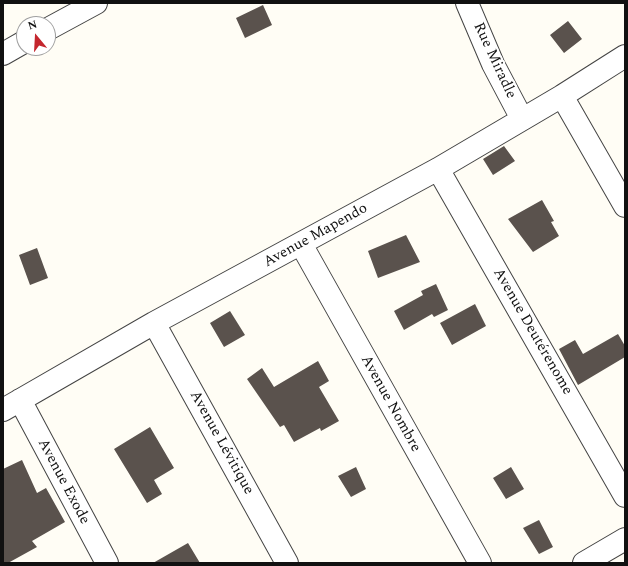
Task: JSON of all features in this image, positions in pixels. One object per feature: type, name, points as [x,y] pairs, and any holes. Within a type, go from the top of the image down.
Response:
[{"type":"street","points":[[56,25],[96,3]]},
{"type":"street","name":"Rue Miradle","points":[[467,3],[492,64],[522,119]]},
{"type":"street","points":[[3,54],[16,47]]},
{"type":"street","name":"Avenue Mapendo","points":[[12,405],[154,323],[438,169],[562,96],[625,56]]},
{"type":"street","points":[[562,96],[625,206]]},
{"type":"street","name":"Avenue Deutérenome","points":[[438,169],[625,496]]},
{"type":"street","name":"Avenue Nombre","points":[[301,244],[480,563]]},
{"type":"street","name":"Avenue Lévitique","points":[[154,323],[287,563]]},
{"type":"street","name":"Avenue Exode","points":[[12,405],[107,563]]},
{"type":"street","points":[[584,563],[625,539]]},
{"type":"building","points":[[263,5],[272,25],[245,38],[236,18]]},
{"type":"building","points":[[568,21],[582,39],[564,53],[550,35]]},
{"type":"building","points":[[504,146],[515,161],[493,175],[483,159]]},
{"type":"building","points":[[542,200],[554,221],[551,222],[559,236],[533,252],[508,219]]},
{"type":"building","points":[[406,235],[420,262],[378,278],[368,251]]},
{"type":"building","points":[[37,248],[48,278],[30,285],[19,255]]},
{"type":"building","points":[[436,284],[448,310],[434,317],[432,314],[404,330],[394,311],[423,295],[421,291]]},
{"type":"building","points":[[475,304],[486,326],[452,345],[440,323]]},
{"type":"building","points":[[230,311],[245,335],[224,347],[210,323]]},
{"type":"building","points":[[618,334],[625,346],[625,357],[578,385],[559,349],[575,340],[583,354]]},
{"type":"building","points":[[318,361],[329,381],[319,387],[339,421],[321,431],[320,428],[294,442],[284,425],[280,427],[247,379],[262,368],[274,387]]},
{"type":"building","points":[[150,427],[174,468],[154,480],[162,494],[147,503],[114,449]]},
{"type":"building","points":[[22,460],[37,493],[46,488],[65,522],[32,541],[37,547],[8,563],[3,563],[3,469]]},
{"type":"building","points":[[356,467],[366,489],[351,497],[338,476]]},
{"type":"building","points":[[511,467],[524,489],[506,499],[493,478]]},
{"type":"building","points":[[539,520],[553,547],[539,554],[523,528]]},
{"type":"building","points":[[188,543],[200,563],[153,563]]}]
